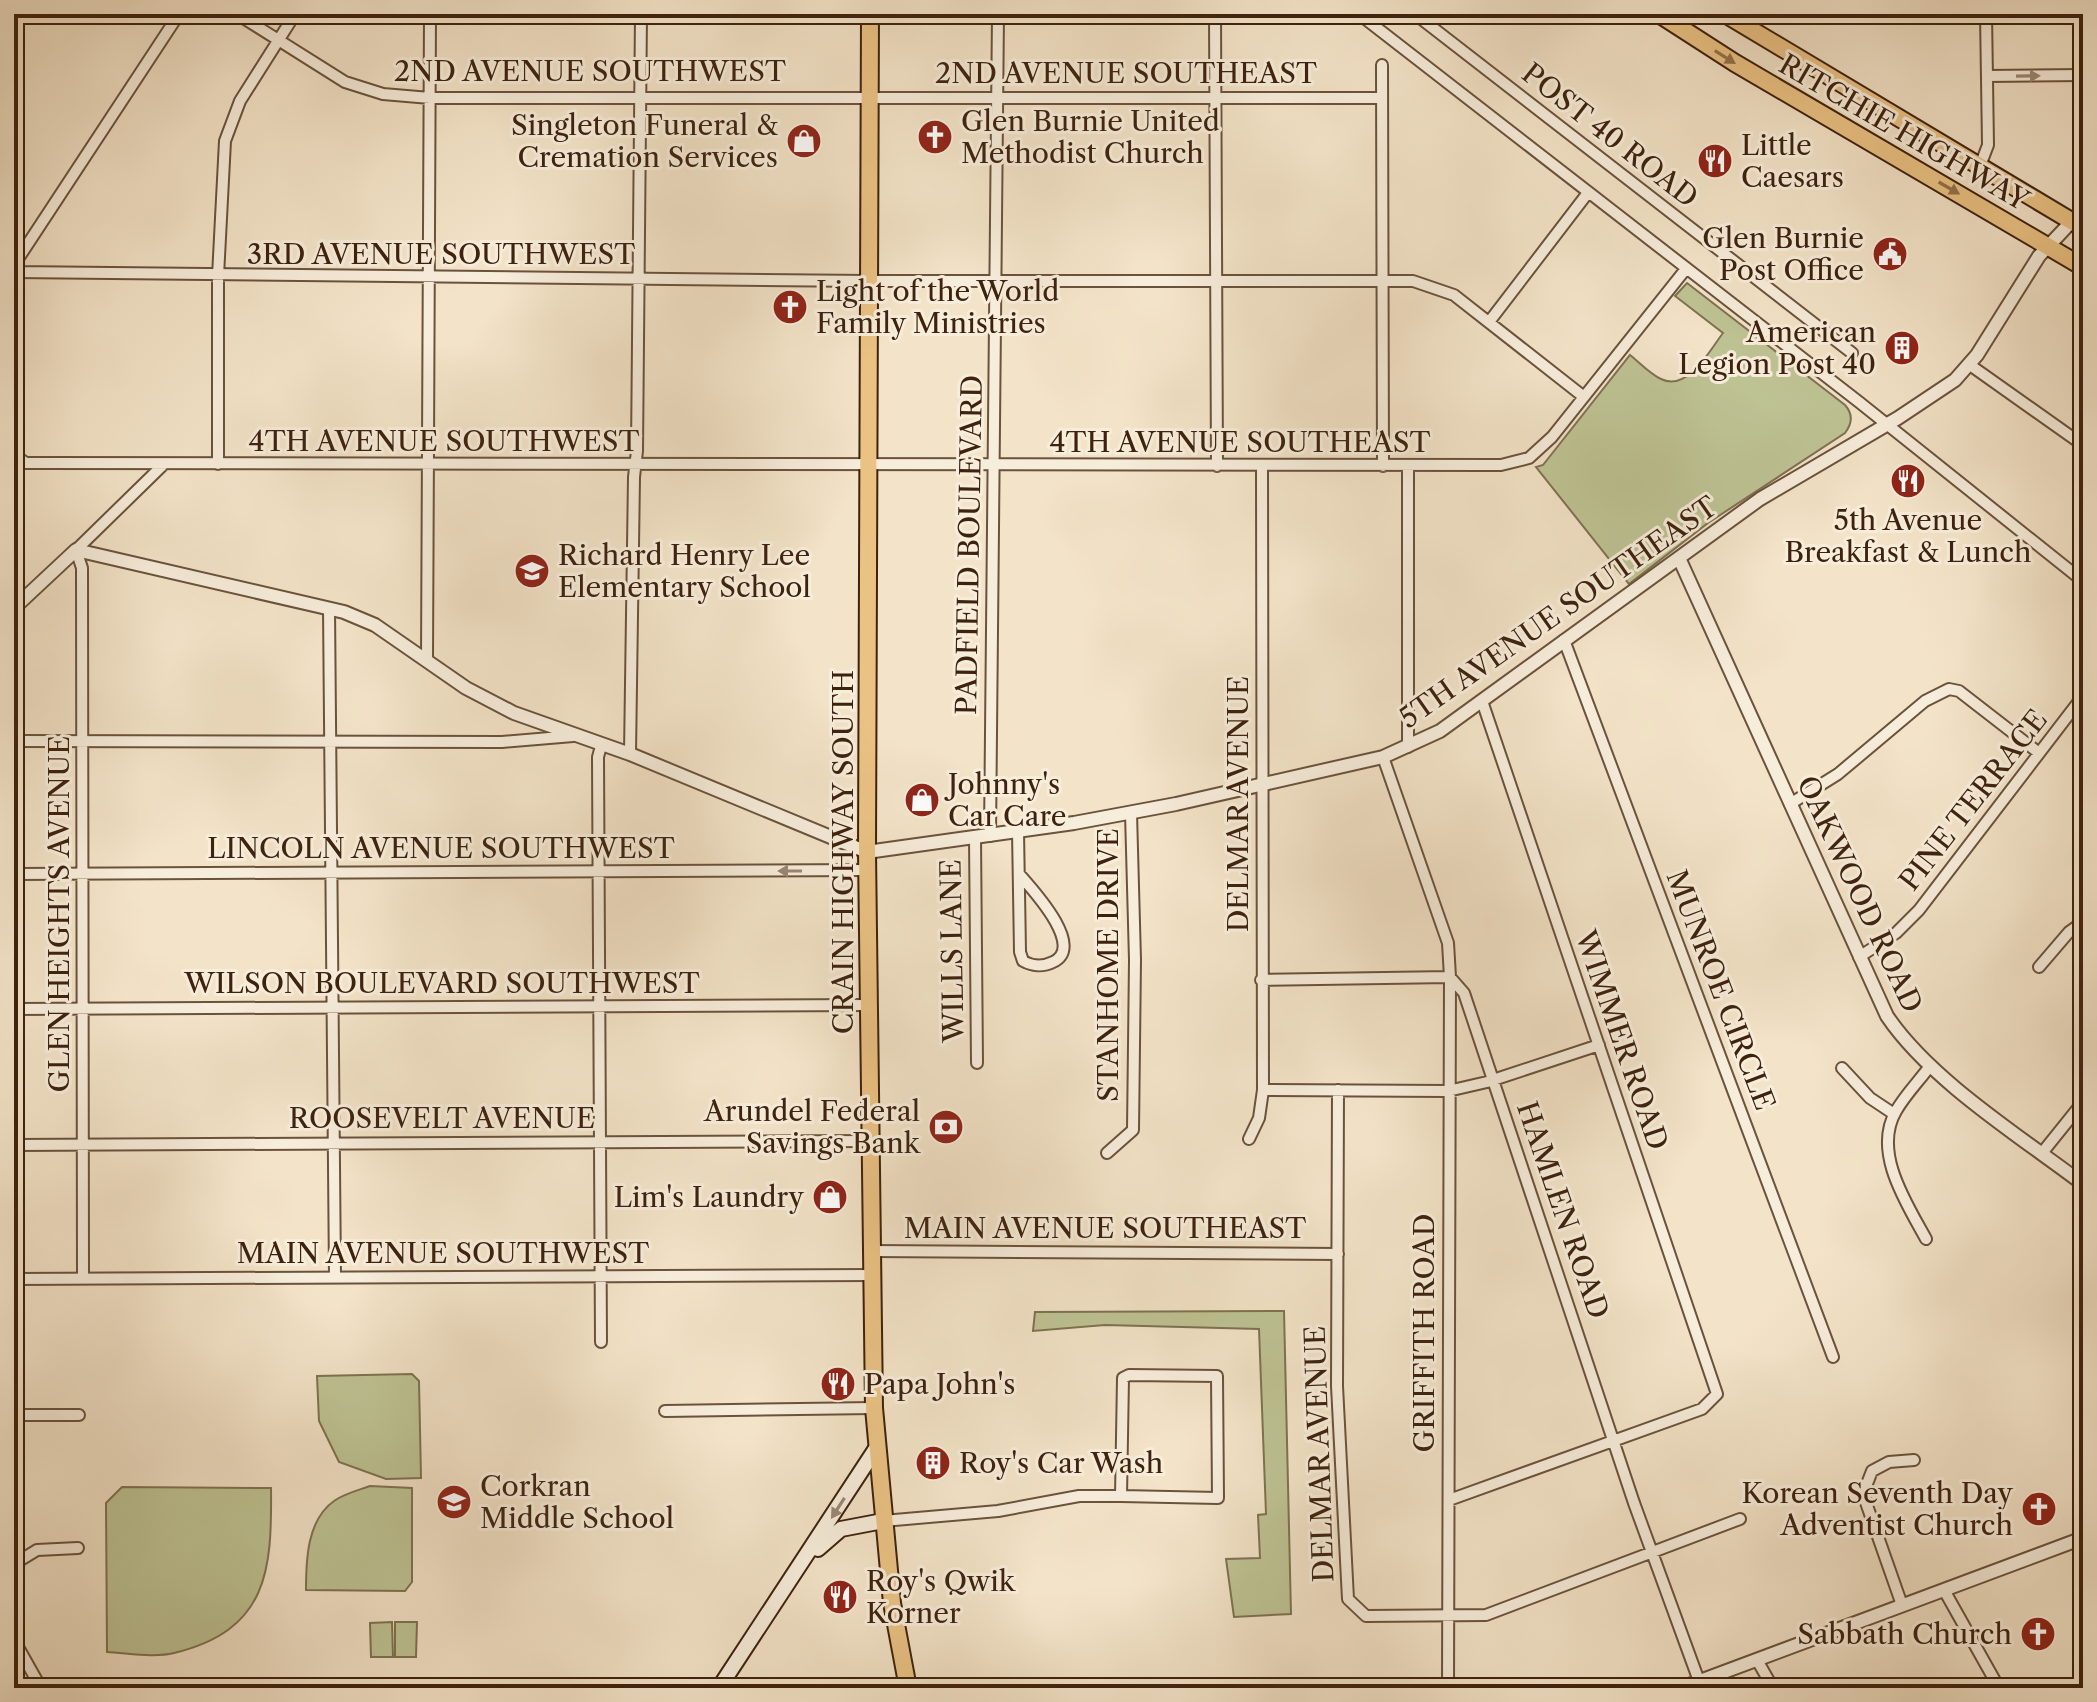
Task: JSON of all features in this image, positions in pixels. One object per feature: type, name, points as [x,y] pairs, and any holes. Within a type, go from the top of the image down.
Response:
[{"type":"main road","name":"CRAIN HIGHWAY SOUTH","points":[[870,14],[867,852],[874,1408],[875,1450],[892,1605],[908,1688]]},
{"type":"main road","name":"RITCHIE HIGHWAY","points":[[1659,14],[1735,63],[2083,267]]},
{"type":"main road","name":"RITCHIE HIGHWAY","points":[[1725,14],[2077,225]]},
{"type":"main road","points":[[719,1688],[875,1450]]},
{"type":"main road","points":[[800,1566],[841,1529],[883,1521]]},
{"type":"street","points":[[14,265],[179,14]]},
{"type":"street","name":"2ND AVENUE SOUTHWEST","points":[[237,14],[277,41],[363,89],[430,98],[869,96]]},
{"type":"street","points":[[218,464],[218,276],[225,141],[240,101],[295,14]]},
{"type":"street","points":[[427,661],[430,14]]},
{"type":"street","points":[[630,754],[641,14]]},
{"type":"street","name":"PADFIELD BOULEVARD","points":[[990,836],[998,14]]},
{"type":"street","points":[[1215,14],[1217,466]]},
{"type":"street","points":[[1359,14],[1587,194],[1859,402],[2083,581]]},
{"type":"street","name":"POST 40 ROAD","points":[[1415,14],[1852,353]]},
{"type":"street","points":[[1980,166],[1988,145],[1986,14]]},
{"type":"street","points":[[1382,65],[1383,466]]},
{"type":"street","points":[[1987,76],[2083,75]]},
{"type":"street","name":"2ND AVENUE SOUTHEAST","points":[[869,96],[1382,98]]},
{"type":"street","points":[[1489,322],[1587,194]]},
{"type":"street","name":"5TH AVENUE SOUTHEAST","points":[[867,852],[1131,813],[1383,757],[1440,731],[1773,490],[1937,393],[1970,365],[2048,246],[2077,225]]},
{"type":"street","name":"4TH AVENUE SOUTHEAST","points":[[867,466],[1490,466],[1523,460],[1552,437],[1685,270]]},
{"type":"street","name":"3RD AVENUE SOUTHWEST","points":[[14,272],[430,278],[1419,282],[1441,288],[1584,397]]},
{"type":"street","points":[[1970,365],[2083,445]]},
{"type":"street","name":"4TH AVENUE SOUTHWEST","points":[[18,458],[164,464],[867,466]]},
{"type":"street","points":[[14,608],[164,464]]},
{"type":"street","name":"DELMAR AVENUE","points":[[1249,1139],[1259,1118],[1263,1090],[1262,466]]},
{"type":"street","points":[[1408,466],[1408,747]]},
{"type":"street","points":[[76,550],[329,608],[375,625],[483,697],[573,736],[630,754],[867,852]]},
{"type":"street","name":"GLEN HEIGHTS AVENUE","points":[[76,550],[82,568],[83,1278]]},
{"type":"street","name":"OAKWOOD ROAD","points":[[1679,558],[1887,1016],[1902,1039],[1930,1066],[2083,1184]]},
{"type":"street","points":[[329,608],[334,872],[331,1008],[335,1277]]},
{"type":"street","name":"MUNROE CIRCLE","points":[[1564,640],[1833,1357]]},
{"type":"street","points":[[1790,804],[1838,774],[1925,701],[1949,689],[1959,691],[2039,753]]},
{"type":"street","name":"PINE TERRACE","points":[[1859,957],[1896,933],[1919,910],[2083,696]]},
{"type":"street","name":"WIMMER ROAD","points":[[1482,701],[1717,1394],[1702,1409],[1616,1440]]},
{"type":"street","points":[[14,741],[502,742],[573,736]]},
{"type":"street","points":[[601,746],[598,757],[597,872],[601,1342]]},
{"type":"street","name":"HAMLEN ROAD","points":[[1383,757],[1448,943],[1450,977],[1464,993],[1616,1440],[1634,1503],[1699,1681]]},
{"type":"street","name":"STANHOME DRIVE","points":[[1107,1153],[1133,1130],[1135,960],[1131,813]]},
{"type":"street","points":[[1018,831],[1019,874],[1023,961],[1032,966],[1051,964],[1063,956],[1065,950],[1059,930],[1045,903],[1019,874]]},
{"type":"street","name":"WILLS LANE","points":[[975,838],[977,1063]]},
{"type":"street","name":"LINCOLN AVENUE SOUTHWEST","points":[[14,874],[868,870]]},
{"type":"street","points":[[2039,967],[2069,932],[2083,922]]},
{"type":"street","points":[[1261,980],[1450,977]]},
{"type":"street","name":"GRIFFITH ROAD","points":[[1448,1688],[1450,977]]},
{"type":"street","name":"WILSON BOULEVARD SOUTHWEST","points":[[14,1009],[869,1005]]},
{"type":"street","points":[[1263,1090],[1448,1091],[1494,1080],[1599,1045]]},
{"type":"street","points":[[1926,1239],[1894,1177],[1889,1147],[1894,1114],[1930,1066]]},
{"type":"street","points":[[1842,1068],[1870,1098],[1894,1114]]},
{"type":"street","name":"DELMAR AVENUE","points":[[1338,1090],[1337,1386],[1348,1599],[1366,1616],[1449,1616]]},
{"type":"street","points":[[2042,1153],[2083,1102]]},
{"type":"street","name":"ROOSEVELT AVENUE","points":[[14,1145],[871,1141]]},
{"type":"street","name":"MAIN AVENUE SOUTHEAST","points":[[872,1251],[1338,1254]]},
{"type":"street","name":"MAIN AVENUE SOUTHWEST","points":[[14,1279],[872,1275]]},
{"type":"street","points":[[883,1521],[998,1511],[1079,1496],[1218,1498],[1217,1376],[1129,1375],[1123,1378],[1121,1496]]},
{"type":"street","points":[[665,1411],[874,1408]]},
{"type":"street","points":[[14,1415],[79,1415]]},
{"type":"street","points":[[1449,1500],[1616,1440]]},
{"type":"street","points":[[1902,1605],[1863,1494],[1872,1471],[1889,1462],[1914,1460]]},
{"type":"street","points":[[1449,1616],[1486,1615],[1740,1519]]},
{"type":"street","points":[[1681,1688],[2083,1538]]},
{"type":"street","points":[[14,1564],[37,1550],[78,1548]]},
{"type":"street","points":[[1944,1590],[1999,1688]]},
{"type":"street","points":[[14,1640],[41,1688]]},
{"type":"street","points":[[1757,1660],[1773,1688]]},
{"type":"green space","points":[[1687,283],[1845,405],[1850,423],[1845,433],[1708,523],[1629,584],[1536,467],[1543,465],[1630,355],[1657,377],[1671,381],[1689,375],[1705,358],[1723,333],[1675,296]]},
{"type":"green space","points":[[1284,1311],[1291,1614],[1234,1617],[1226,1559],[1260,1558],[1258,1515],[1266,1514],[1259,1329],[1105,1325],[1033,1331],[1035,1312]]},
{"type":"green space","points":[[412,1374],[419,1381],[421,1478],[386,1479],[339,1462],[319,1421],[317,1376]]},
{"type":"green space","points":[[370,1486],[412,1488],[412,1582],[405,1591],[306,1590],[310,1541],[318,1519],[338,1499]]},
{"type":"green space","points":[[122,1487],[271,1488],[266,1571],[246,1613],[229,1629],[205,1643],[174,1653],[107,1652],[106,1503]]},
{"type":"green space","points":[[392,1622],[393,1657],[371,1657],[370,1623]]},
{"type":"green space","points":[[395,1622],[417,1622],[416,1657],[395,1657]]},
{"type":"place","name":"Glen Burnie United Methodist Church","points":[[935,137]]},
{"type":"place","name":"Singleton Funeral & Cremation Services","points":[[804,141]]},
{"type":"place","name":"Little Caesars","points":[[1715,161]]},
{"type":"place","name":"Glen Burnie Post Office","points":[[1890,254]]},
{"type":"place","name":"Light of the World Family Ministries","points":[[790,307]]},
{"type":"place","name":"American Legion Post 40","points":[[1902,348]]},
{"type":"place","name":"5th Avenue Breakfast & Lunch","points":[[1908,481]]},
{"type":"place","name":"Richard Henry Lee Elementary School","points":[[532,571]]},
{"type":"place","name":"Johnny's Car Care","points":[[922,800]]},
{"type":"place","name":"Arundel Federal Savings Bank","points":[[946,1127]]},
{"type":"place","name":"Lim's Laundry","points":[[830,1197]]},
{"type":"place","name":"Papa John's","points":[[838,1384]]},
{"type":"place","name":"Roy's Car Wash","points":[[933,1463]]},
{"type":"place","name":"Corkran Middle School","points":[[454,1502]]},
{"type":"place","name":"Korean Seventh Day Adventist Church","points":[[2039,1509]]},
{"type":"place","name":"Roy's Qwik Korner","points":[[840,1597]]},
{"type":"place","name":"Sabbath Church","points":[[2038,1634]]}]
